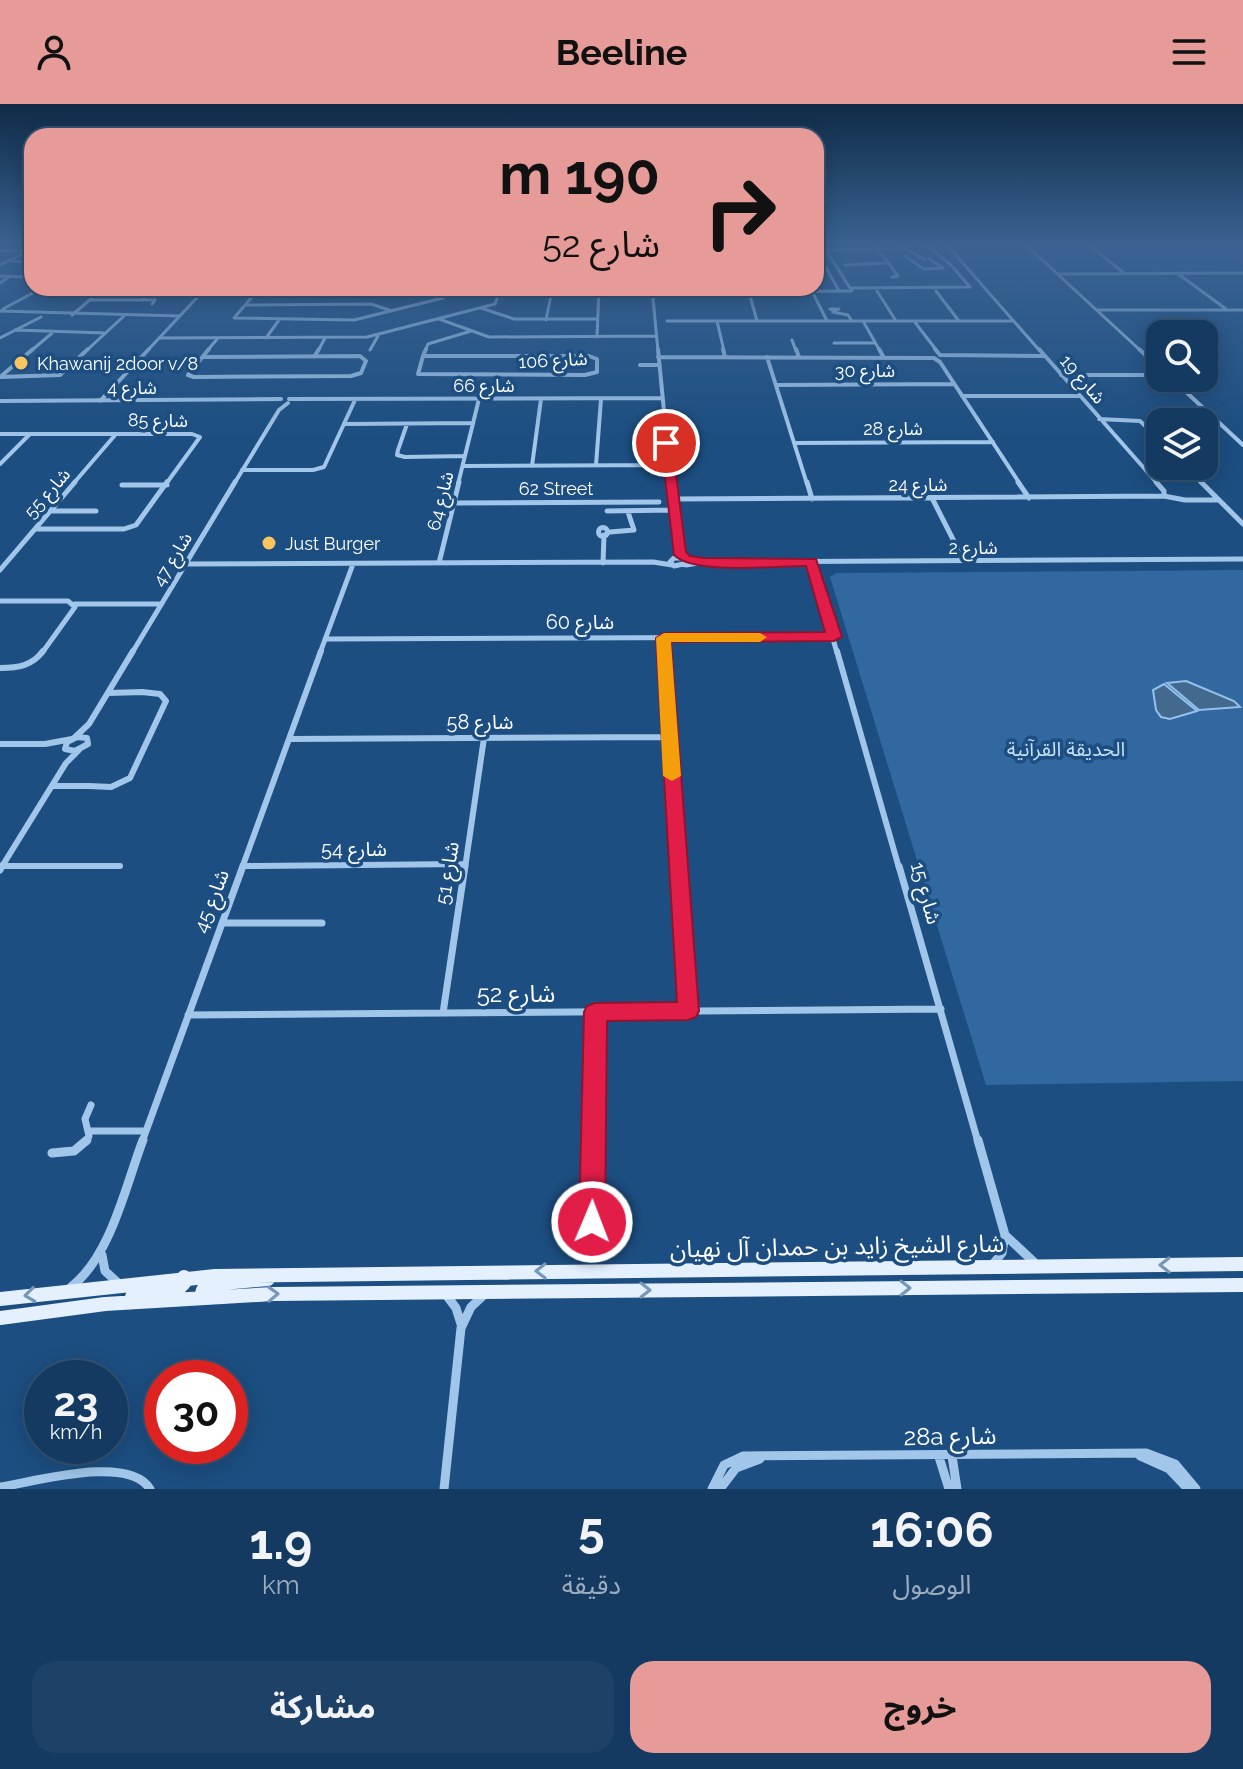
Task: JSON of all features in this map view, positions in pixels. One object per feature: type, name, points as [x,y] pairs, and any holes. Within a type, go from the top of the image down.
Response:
[{"type":"main road","name":"شارع الشيخ زايد بن حمدان آل نهيان","points":[[0,1299],[184,1277],[1243,1264]]},
{"type":"main road","points":[[201,1297],[203,1290],[213,1284],[257,1281],[283,1275]]},
{"type":"main road","points":[[105,1304],[176,1291],[184,1283],[184,1277]]},
{"type":"main road","name":"شارع الشيخ زايد بن حمدان آل نهيان","points":[[0,1318],[105,1304],[201,1297],[1243,1285]]},
{"type":"street","points":[[72,315],[78,310]]},
{"type":"street","points":[[100,401],[186,310]]},
{"type":"street","points":[[241,310],[235,317],[239,320],[351,320],[398,310]]},
{"type":"street","points":[[389,310],[393,311]]},
{"type":"street","points":[[159,338],[366,337],[475,310]]},
{"type":"street","points":[[486,310],[514,319],[598,319]]},
{"type":"street","points":[[546,320],[548,310]]},
{"type":"street","points":[[597,337],[598,310]]},
{"type":"street","points":[[654,310],[678,550],[686,561]]},
{"type":"street","points":[[753,310],[757,321]]},
{"type":"street","points":[[821,310],[827,321]]},
{"type":"street","points":[[835,310],[835,314],[849,315],[852,321]]},
{"type":"street","points":[[889,310],[896,321]]},
{"type":"street","points":[[950,310],[959,321]]},
{"type":"street","name":"شارع 19","points":[[1003,310],[1164,491],[1164,496]]},
{"type":"street","points":[[1097,310],[1144,310]]},
{"type":"street","points":[[1097,310],[1146,355]]},
{"type":"street","points":[[0,311],[180,316]]},
{"type":"street","points":[[0,377],[60,375],[124,316]]},
{"type":"street","points":[[0,338],[41,317]]},
{"type":"street","points":[[438,319],[489,337],[656,336]]},
{"type":"street","points":[[266,338],[279,320]]},
{"type":"street","points":[[667,321],[1013,321]]},
{"type":"street","points":[[717,321],[725,357]]},
{"type":"street","points":[[863,321],[883,356]]},
{"type":"street","points":[[914,321],[933,355]]},
{"type":"street","points":[[15,330],[106,333]]},
{"type":"street","points":[[423,356],[430,343],[471,331]]},
{"type":"street","points":[[0,377],[52,333]]},
{"type":"street","points":[[370,350],[379,335]]},
{"type":"street","points":[[366,337],[374,339]]},
{"type":"street","points":[[551,356],[553,337]]},
{"type":"street","points":[[203,357],[356,356],[366,361],[356,376],[188,376],[190,372],[218,338]]},
{"type":"street","points":[[314,357],[325,338]]},
{"type":"street","points":[[792,340],[799,357]]},
{"type":"street","points":[[834,343],[875,343]]},
{"type":"street","name":"شارع 106","points":[[423,356],[594,357],[597,359],[597,372],[588,375],[420,375],[423,356]]},
{"type":"street","points":[[658,357],[1044,356]]},
{"type":"street","points":[[767,357],[812,499]]},
{"type":"street","points":[[941,357],[954,384],[1029,498]]},
{"type":"street","points":[[640,365],[659,365]]},
{"type":"street","points":[[1061,375],[1146,375]]},
{"type":"street","name":"شارع 30","points":[[776,385],[954,384]]},
{"type":"street","points":[[1186,392],[1243,445]]},
{"type":"street","points":[[962,396],[1080,396]]},
{"type":"street","name":"شارع 66","points":[[280,404],[306,400],[662,398]]},
{"type":"street","points":[[463,466],[479,399]]},
{"type":"street","points":[[532,466],[541,399]]},
{"type":"street","points":[[596,465],[601,399]]},
{"type":"street","name":"شارع 4","points":[[0,401],[264,400],[280,404]]},
{"type":"street","points":[[242,470],[322,468],[355,400]]},
{"type":"street","name":"شارع 47","points":[[66,749],[66,744],[89,724],[280,404],[288,402]]},
{"type":"street","points":[[1099,419],[1140,421],[1146,427]]},
{"type":"street","points":[[345,424],[473,423]]},
{"type":"street","points":[[407,424],[396,454],[399,456],[465,456]]},
{"type":"street","name":"شارع 85","points":[[0,434],[192,434],[200,437],[141,522],[133,527],[35,529]]},
{"type":"street","points":[[0,464],[30,434]]},
{"type":"street","name":"شارع 55","points":[[0,570],[116,434]]},
{"type":"street","name":"شارع 28","points":[[794,443],[993,442]]},
{"type":"street","name":"شارع 64","points":[[439,563],[463,466],[669,465]]},
{"type":"street","points":[[1198,480],[1243,524]]},
{"type":"street","points":[[122,485],[167,485]]},
{"type":"street","name":"شارع 24","points":[[672,499],[1164,496],[1185,500],[1217,500]]},
{"type":"street","points":[[932,498],[964,561]]},
{"type":"street","name":"62 Street","points":[[454,503],[659,502]]},
{"type":"street","points":[[607,511],[673,510]]},
{"type":"street","points":[[50,511],[96,511]]},
{"type":"street","points":[[603,563],[607,534],[634,530],[628,512]]},
{"type":"street","points":[[185,564],[653,562],[672,561],[678,550]]},
{"type":"street","name":"شارع 2","points":[[672,561],[1090,563],[1243,559]]},
{"type":"street","points":[[870,561],[872,568]]},
{"type":"street","name":"شارع 15","points":[[811,562],[1005,1235]]},
{"type":"street","name":"شارع 45","points":[[65,1291],[88,1274],[102,1251],[353,564]]},
{"type":"street","points":[[0,601],[160,604]]},
{"type":"street","points":[[0,668],[18,668],[36,661],[75,604]]},
{"type":"street","name":"شارع 60","points":[[326,639],[834,637]]},
{"type":"street","points":[[664,638],[688,1011]]},
{"type":"street","points":[[52,786],[120,785],[132,776],[166,703],[164,696],[142,692],[108,693]]},
{"type":"street","name":"شارع 47","points":[[87,738],[89,724]]},
{"type":"street","name":"شارع 58","points":[[289,739],[670,737]]},
{"type":"street","points":[[0,744],[45,744],[87,738],[88,744],[66,763],[1,868]]},
{"type":"street","name":"شارع 51","points":[[443,1013],[484,738]]},
{"type":"street","points":[[45,744],[79,750]]},
{"type":"street","points":[[66,749],[66,763]]},
{"type":"street","name":"شارع 54","points":[[244,866],[465,864]]},
{"type":"street","points":[[1,868],[120,866]]},
{"type":"street","points":[[222,923],[322,923]]},
{"type":"street","name":"شارع 52","points":[[188,1015],[941,1009]]},
{"type":"street","points":[[592,1222],[595,1012]]},
{"type":"street","points":[[52,1153],[65,1154],[77,1150],[87,1141],[89,1131],[85,1119],[91,1105]]},
{"type":"street","points":[[89,1131],[145,1131]]},
{"type":"street","points":[[1005,1235],[1020,1252],[1039,1265]]},
{"type":"street","points":[[990,1266],[1002,1253],[1005,1235]]},
{"type":"street","points":[[102,1251],[105,1271],[120,1284]]},
{"type":"street","points":[[443,1292],[456,1308],[461,1328]]},
{"type":"street","points":[[444,1489],[461,1328],[471,1307],[488,1292]]},
{"type":"street","name":"28a شارع","points":[[727,1469],[764,1458],[1137,1455],[1182,1474]]},
{"type":"street","points":[[952,1456],[957,1489]]},
{"type":"street","points":[[939,1457],[949,1489]]},
{"type":"street","points":[[712,1489],[727,1469]]},
{"type":"street","points":[[720,1489],[727,1469]]},
{"type":"street","points":[[0,1487],[116,1472],[130,1473],[149,1486]]},
{"type":"street","points":[[1182,1474],[1188,1489]]},
{"type":"street","points":[[1182,1474],[1196,1489]]},
{"type":"green space","name":"الحديقة القرآنية","points":[[1243,570],[1243,1081],[986,1085],[830,577],[836,573]]},
{"type":"shaded area","points":[[1186,681],[1234,701],[1240,707],[1199,710],[1167,683]]},
{"type":"shaded area","points":[[1164,684],[1197,711],[1170,719],[1161,717],[1156,710],[1153,690]]},
{"type":"slow traffic","points":[[672,776],[664,638],[760,637]]},
{"type":"place","name":"Khawanij 2door v/8","points":[[21,363]]},
{"type":"place","name":"Just Burger","points":[[269,543]]},
{"type":"route","points":[[592,1222],[595,1012],[688,1011],[664,638],[834,637],[811,562],[704,562],[686,560],[679,553],[666,443]]}]
